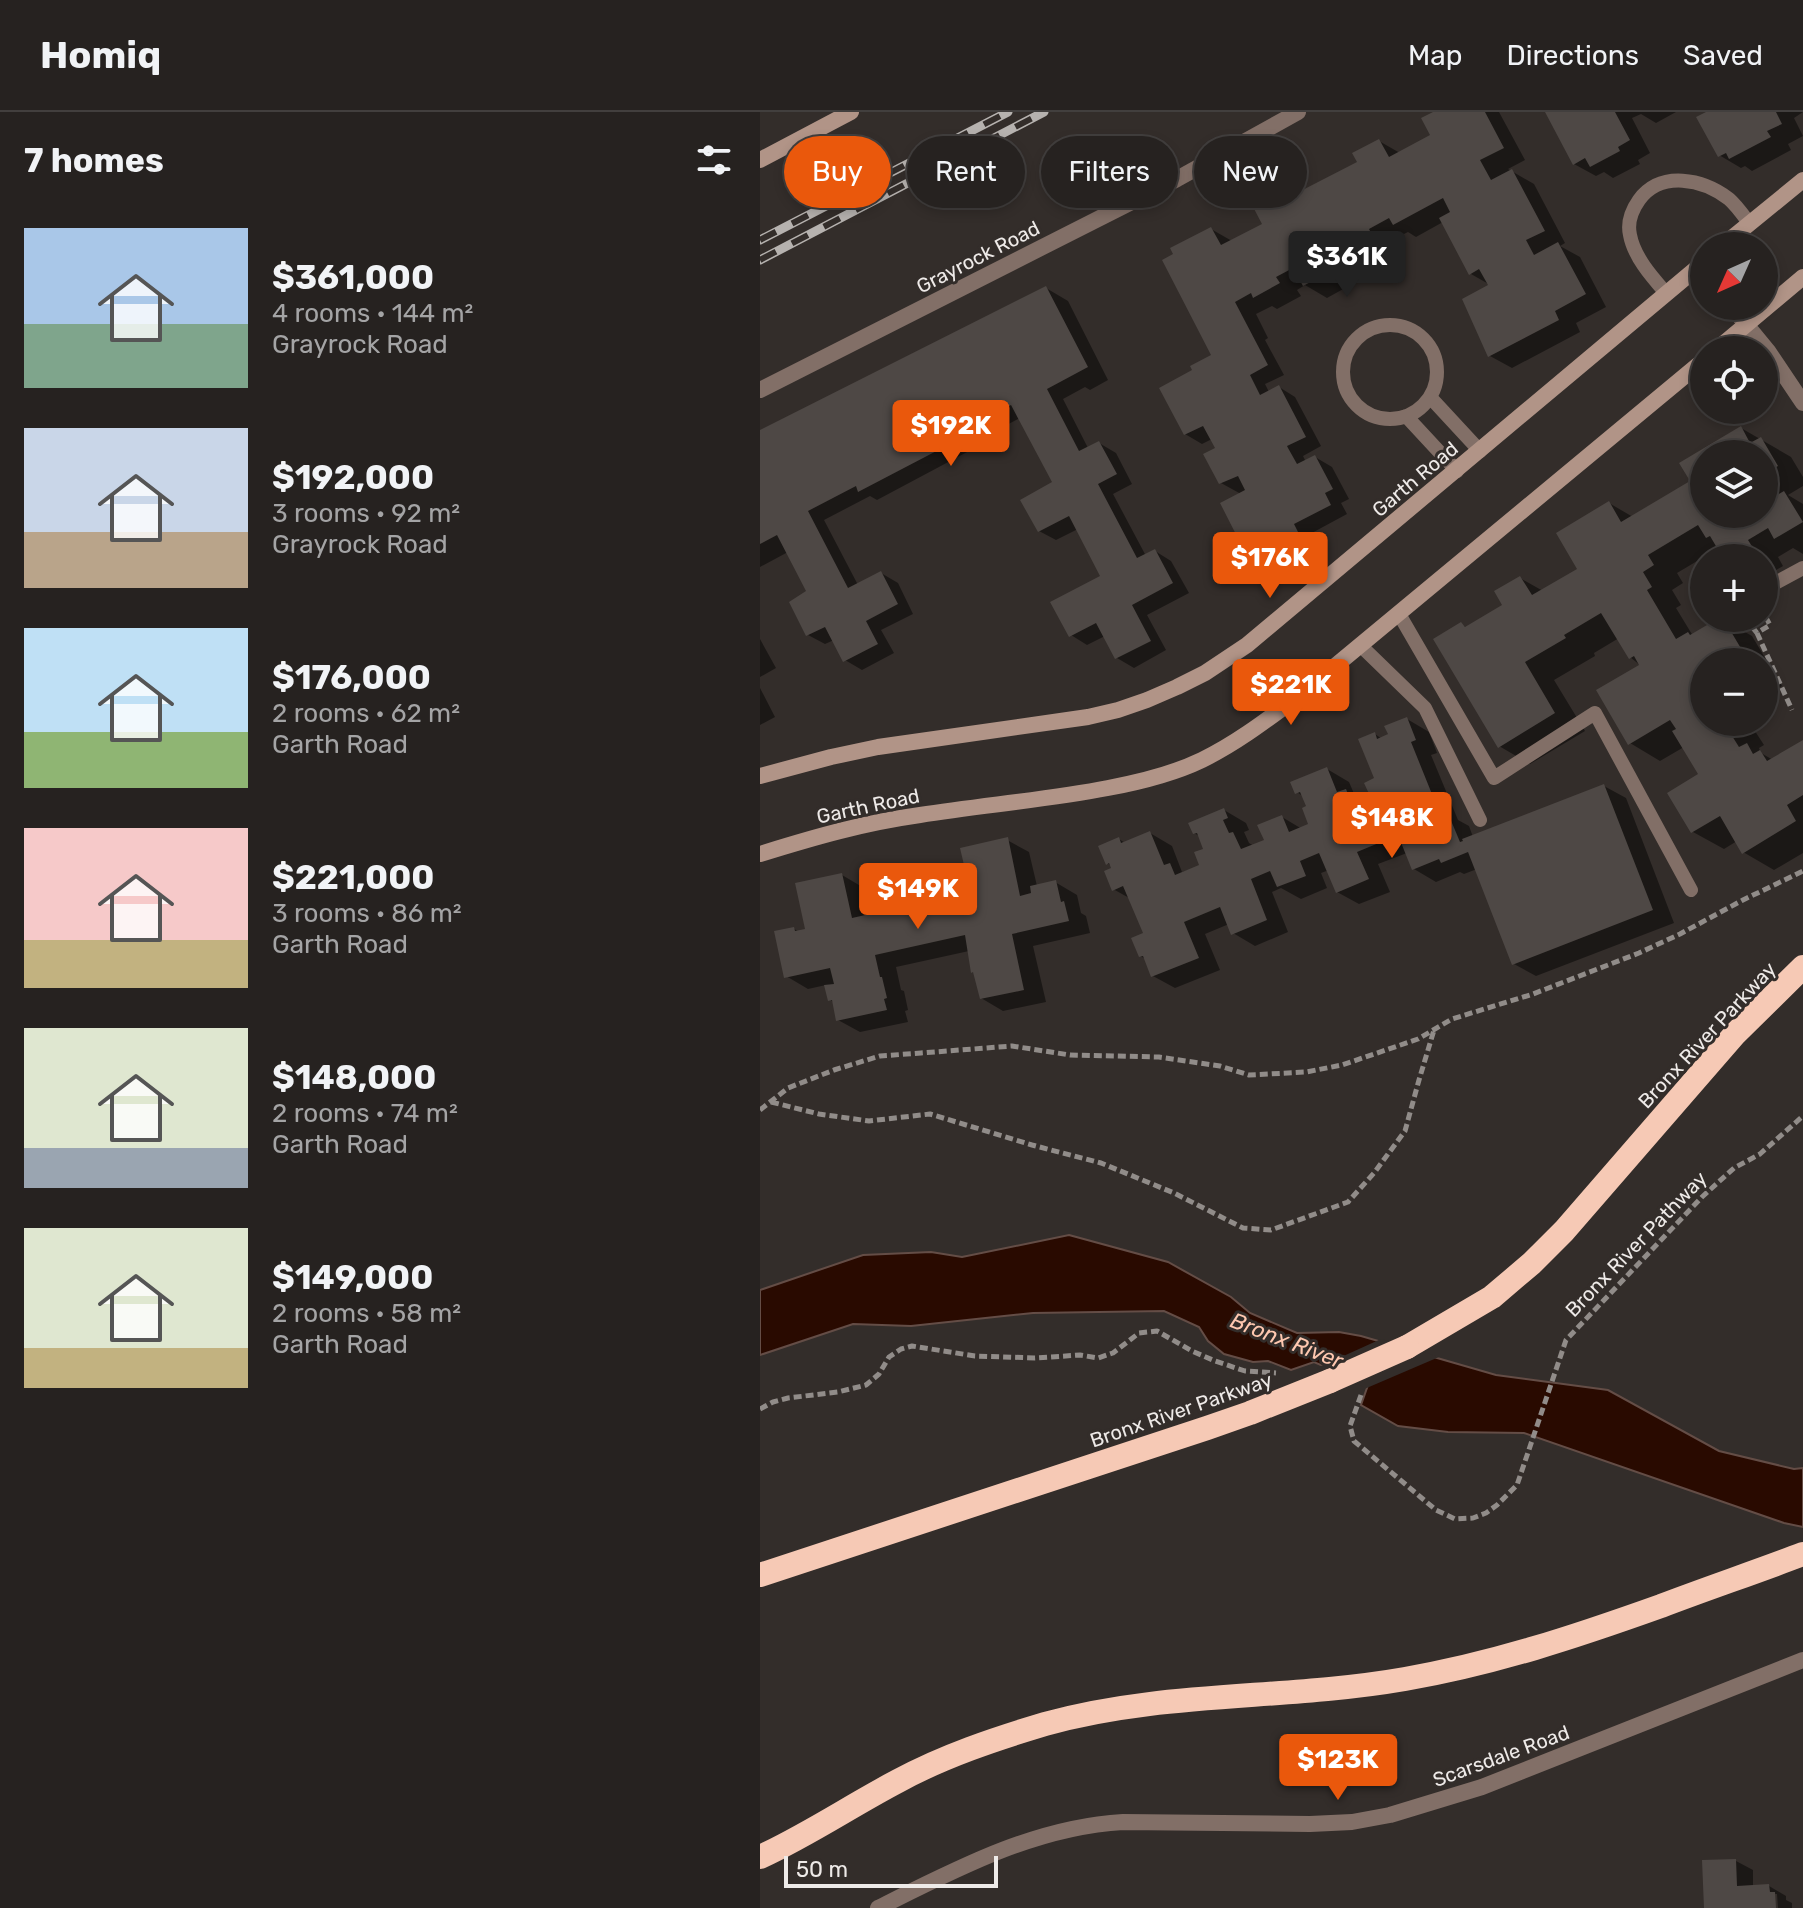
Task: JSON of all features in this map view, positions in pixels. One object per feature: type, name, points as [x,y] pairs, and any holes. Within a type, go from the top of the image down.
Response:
[{"type":"highway","name":"Bronx River Parkway","points":[[760,1575],[1250,1413],[1407,1347],[1492,1297],[1532,1263],[1564,1231],[1735,1034],[1803,967]]},
{"type":"highway","points":[[760,1857],[900,1779],[993,1740],[1048,1724],[1146,1704],[1356,1686],[1455,1670],[1557,1642],[1803,1554]]},
{"type":"street","points":[[760,160],[851,112]]},
{"type":"street","name":"Grayrock Road","points":[[760,390],[1177,179],[1298,112]]},
{"type":"street","points":[[1738,232],[1803,180]]},
{"type":"street","name":"Garth Road","points":[[760,776],[878,747],[1088,717],[1147,700],[1205,673],[1247,645],[1690,276]]},
{"type":"street","points":[[1733,336],[1803,277]]},
{"type":"street","points":[[1743,320],[1803,403]]},
{"type":"street","name":"Garth Road","points":[[760,854],[879,821],[1091,791],[1139,781],[1201,761],[1251,732],[1299,696],[1690,372]]},
{"type":"street","name":"Scarsdale Road","points":[[878,1908],[1011,1846],[1095,1823],[1310,1824],[1352,1822],[1390,1815],[1482,1787],[1803,1660]]},
{"type":"lane","points":[[1666,293],[1649,274],[1629,234],[1630,217],[1646,191],[1675,180],[1689,181],[1711,188],[1729,200],[1749,223]]},
{"type":"lane","points":[[1400,325],[1416,332],[1427,342],[1437,363],[1437,382],[1430,397],[1420,408],[1406,416],[1392,419],[1377,417],[1357,405],[1344,383],[1343,368],[1347,352],[1355,340],[1374,327],[1400,325]]},
{"type":"lane","points":[[1430,397],[1480,451]]},
{"type":"lane","points":[[1406,416],[1457,471]]},
{"type":"lane","points":[[1778,582],[1803,568]]},
{"type":"lane","points":[[1399,614],[1494,778],[1595,713],[1691,890]]},
{"type":"lane","points":[[1360,645],[1425,708],[1480,820]]},
{"type":"path","points":[[1757,633],[1792,710]]},
{"type":"path","points":[[760,1110],[788,1088],[880,1056],[1012,1046],[1070,1055],[1159,1057],[1220,1066],[1249,1075],[1306,1072],[1342,1065],[1418,1039],[1452,1019],[1533,994],[1639,953],[1803,871]]},
{"type":"path","points":[[770,1102],[819,1114],[869,1121],[930,1114],[1101,1163],[1174,1193],[1243,1228],[1271,1230],[1348,1202],[1374,1173],[1405,1131],[1435,1029]]},
{"type":"path","name":"Bronx River Pathway","points":[[1353,1418],[1350,1426],[1354,1441],[1436,1510],[1455,1519],[1473,1518],[1486,1513],[1517,1485],[1566,1340],[1702,1197],[1734,1168],[1760,1154],[1803,1116]]},
{"type":"path","points":[[760,1409],[788,1398],[866,1385],[879,1374],[889,1357],[912,1346],[975,1356],[1035,1358],[1080,1355],[1098,1358],[1113,1353],[1139,1333],[1157,1331],[1215,1361]]},
{"type":"water","name":"Bronx River","points":[[1069,1235],[1168,1262],[1231,1297],[1250,1313],[1297,1333],[1339,1332],[1361,1336],[1496,1375],[1608,1390],[1719,1451],[1794,1469],[1803,1468],[1803,1527],[1524,1433],[1448,1432],[1398,1426],[1361,1405],[1368,1385],[1314,1362],[1291,1370],[1268,1361],[1253,1362],[1224,1354],[1208,1341],[1199,1327],[1164,1311],[1033,1313],[911,1326],[853,1324],[760,1355],[760,1290],[863,1255],[931,1252],[962,1257]]},
{"type":"pier","points":[[1381,1339],[1439,1357],[1362,1390],[1364,1387],[1317,1368]]},
{"type":"building","points":[[1433,112],[1485,112],[1504,148],[1480,160],[1491,180],[1512,169],[1545,231],[1526,240],[1534,255],[1558,242],[1586,294],[1555,311],[1559,320],[1488,357],[1462,299],[1488,285],[1479,269],[1469,275],[1439,218],[1450,212],[1443,198],[1393,225],[1389,218],[1369,229],[1378,246],[1303,286],[1293,268],[1276,277],[1280,283],[1253,298],[1251,293],[1235,302],[1268,365],[1250,375],[1260,395],[1279,385],[1306,437],[1288,448],[1297,464],[1315,455],[1333,489],[1325,493],[1331,505],[1294,524],[1298,532],[1248,558],[1220,503],[1245,490],[1238,476],[1219,484],[1203,454],[1215,448],[1203,426],[1184,435],[1159,388],[1192,370],[1190,366],[1211,355],[1162,260],[1173,254],[1170,248],[1211,227],[1221,245],[1262,224],[1254,208],[1307,208],[1307,188],[1357,162],[1352,153],[1379,139],[1389,157],[1430,135],[1421,118]]},
{"type":"building","points":[[1545,112],[1615,112],[1630,140],[1618,147],[1620,151],[1590,167],[1585,158],[1573,165]]},
{"type":"building","points":[[1706,112],[1776,112],[1782,124],[1767,131],[1771,137],[1729,159],[1726,153],[1718,157],[1696,117]]},
{"type":"building","points":[[1046,286],[1088,367],[1047,389],[1079,451],[1099,441],[1117,474],[1098,484],[1137,558],[1155,549],[1173,583],[1132,605],[1151,641],[1115,659],[1096,623],[1069,637],[1050,602],[1100,576],[1069,516],[1038,532],[1020,500],[1052,482],[1011,405],[966,429],[969,434],[858,492],[856,486],[808,511],[848,588],[881,571],[898,604],[866,621],[878,644],[843,662],[825,627],[806,636],[789,602],[806,591],[777,535],[760,544],[760,430]]},
{"type":"building","points":[[1741,426],[1748,440],[1718,440]]},
{"type":"building","points":[[1690,456],[1690,481],[1679,463]]},
{"type":"building","points":[[1690,481],[1690,528],[1693,528],[1648,555],[1654,565],[1643,572],[1652,587],[1647,590],[1676,639],[1688,632],[1690,635],[1695,632],[1731,632],[1741,648],[1690,648],[1690,736],[1732,736],[1739,747],[1747,743],[1753,754],[1760,750],[1767,761],[1803,740],[1803,795],[1787,805],[1796,821],[1742,854],[1720,816],[1691,833],[1667,793],[1698,774],[1672,731],[1676,729],[1670,720],[1628,745],[1596,690],[1639,665],[1634,656],[1629,659],[1601,613],[1525,662],[1555,713],[1498,748],[1433,639],[1461,622],[1465,627],[1502,605],[1494,591],[1520,576],[1532,595],[1577,569],[1556,533],[1609,501],[1621,522]]},
{"type":"building","points":[[1784,491],[1803,522],[1774,539],[1768,528],[1778,528],[1778,494]]},
{"type":"building","points":[[1700,528],[1768,528],[1748,540],[1750,544],[1715,544],[1710,536],[1706,538]]},
{"type":"building","points":[[1407,717],[1416,740],[1411,742],[1440,814],[1447,811],[1460,842],[1604,784],[1653,910],[1512,965],[1468,852],[1412,870],[1398,835],[1357,852],[1369,879],[1336,893],[1319,853],[1300,861],[1306,876],[1277,887],[1270,871],[1251,879],[1267,920],[1231,935],[1220,907],[1184,922],[1199,958],[1151,977],[1143,956],[1139,957],[1131,938],[1143,933],[1123,886],[1112,891],[1104,871],[1111,868],[1109,863],[1106,865],[1098,846],[1119,837],[1121,843],[1150,831],[1164,865],[1170,863],[1175,875],[1199,865],[1194,852],[1203,849],[1197,833],[1193,834],[1188,823],[1224,808],[1228,818],[1223,820],[1241,849],[1264,840],[1257,825],[1282,815],[1289,832],[1308,824],[1302,808],[1306,806],[1300,792],[1295,794],[1290,782],[1327,767],[1337,792],[1346,789],[1352,804],[1370,796],[1364,783],[1374,778],[1358,739],[1375,732],[1377,739],[1388,734],[1384,726]]},
{"type":"building","points":[[1008,837],[1020,896],[1031,893],[1030,886],[1056,880],[1069,921],[1012,934],[1024,990],[980,999],[971,973],[965,935],[875,955],[887,998],[884,999],[887,1010],[836,1021],[832,1000],[828,1001],[824,985],[834,984],[830,968],[784,978],[774,931],[794,927],[795,931],[805,929],[795,883],[842,873],[852,918],[972,891],[960,848]]},
{"type":"building","points":[[1736,1859],[1737,1886],[1769,1884],[1770,1892],[1775,1892],[1776,1908],[1704,1908],[1702,1860]]},
{"type":"railway","points":[[760,240],[1008,112]]},
{"type":"railway","points":[[760,260],[1044,112]]}]
